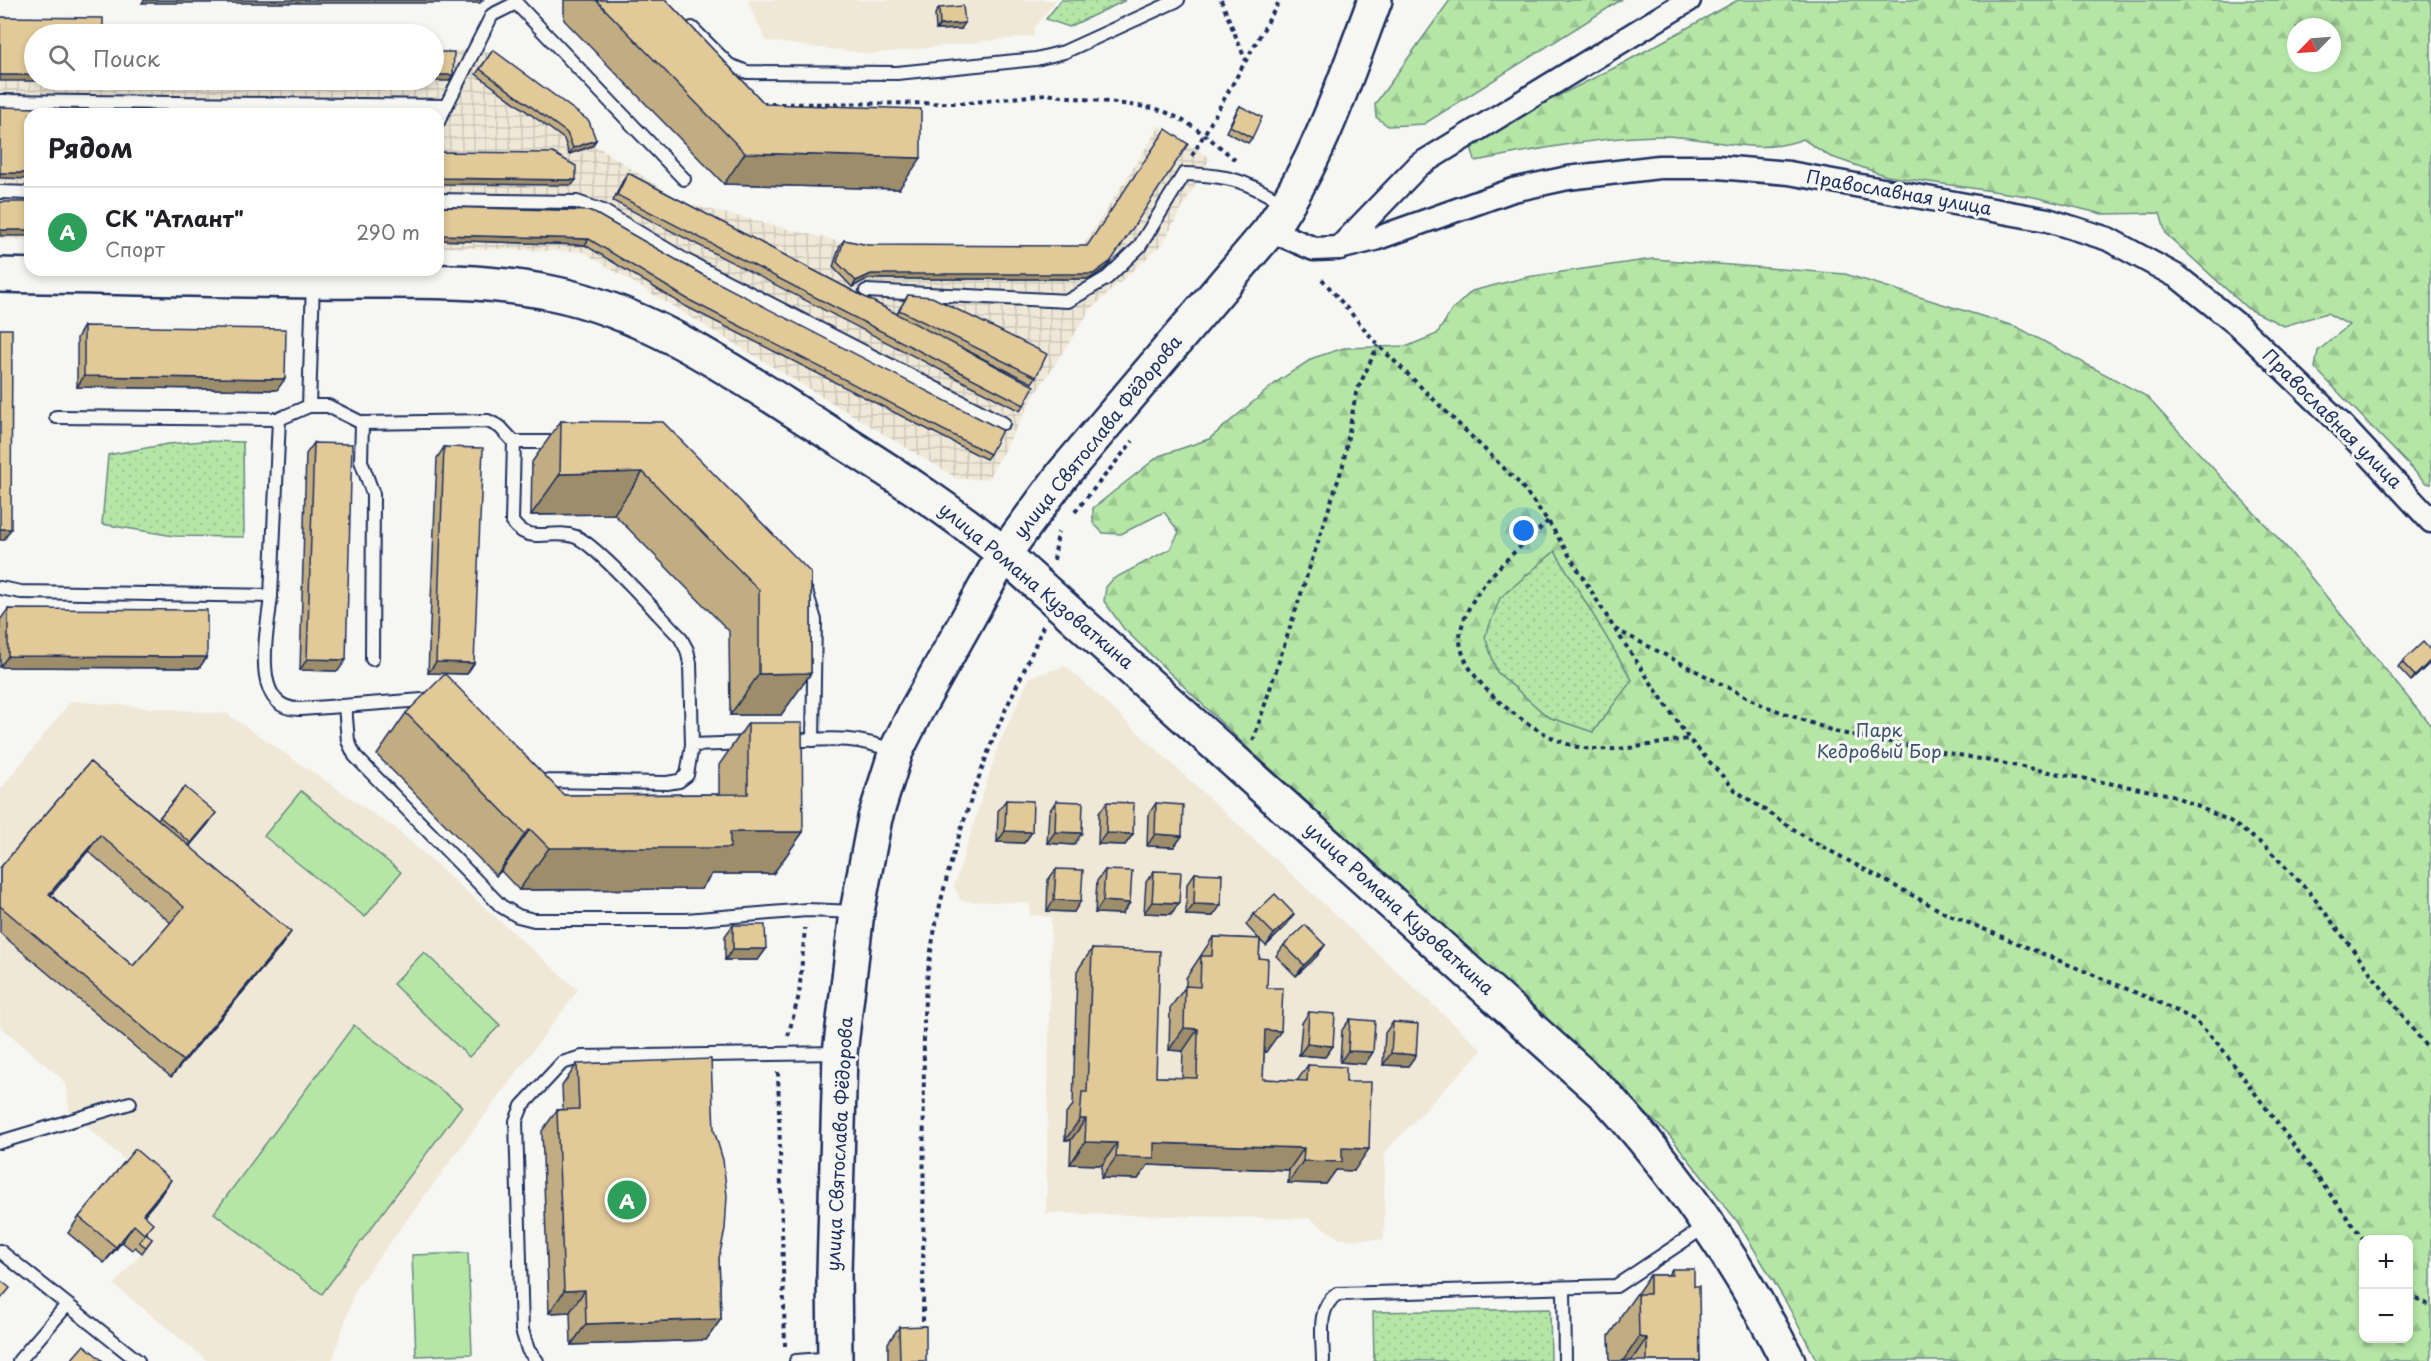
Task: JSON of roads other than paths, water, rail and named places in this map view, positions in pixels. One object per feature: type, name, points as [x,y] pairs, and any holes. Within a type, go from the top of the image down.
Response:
[{"type":"street","name":"улица Святослава Фёдорова","points":[[835,1360],[834,1273],[840,1053],[857,912],[875,818],[896,751],[949,650],[1004,554],[1063,474],[1278,218],[1330,120],[1375,0]]},
{"type":"street","points":[[1339,248],[1419,165],[1689,0]]},
{"type":"street","name":"Православная улица","points":[[1278,218],[1314,249],[1339,248],[1375,239],[1513,190],[1568,178],[1659,167],[1718,167],[1790,173],[2048,220],[2108,239],[2178,278],[2239,326],[2340,423],[2431,521]]},
{"type":"street","name":"улица Романа Кузоваткина","points":[[0,275],[24,275]]},
{"type":"street","name":"улица Романа Кузоваткина","points":[[52,276],[480,284],[551,292],[605,308],[646,325],[732,370],[919,489],[1004,554],[1605,1096],[1647,1140],[1710,1224],[1788,1361]]},
{"type":"lane","points":[[680,16],[729,65],[747,72],[897,73],[1051,56],[1178,0]]},
{"type":"lane","points":[[444,110],[492,15],[516,2],[684,179]]},
{"type":"lane","points":[[0,100],[446,106]]},
{"type":"lane","points":[[866,291],[1068,302],[1107,278],[1139,247],[1184,174],[1214,174],[1254,186],[1278,218]]},
{"type":"lane","points":[[0,192],[24,193]]},
{"type":"lane","points":[[444,200],[577,202],[603,211],[683,259],[1003,423]]},
{"type":"lane","points":[[309,406],[313,281]]},
{"type":"lane","points":[[56,417],[279,419],[309,406],[328,406],[362,423],[488,421],[500,427],[514,442],[512,521],[518,530],[526,536],[562,534],[586,543],[680,637],[687,650],[690,663],[692,745],[687,775],[679,781],[667,783],[543,781],[522,772]]},
{"type":"lane","points":[[279,419],[266,677],[272,697],[278,704],[291,710],[431,698],[449,704]]},
{"type":"lane","points":[[362,423],[361,461],[373,494],[372,659]]},
{"type":"lane","points":[[514,442],[569,442]]},
{"type":"lane","points":[[800,582],[815,620],[813,740]]},
{"type":"lane","points":[[0,588],[21,592],[271,596]]},
{"type":"lane","points":[[345,706],[348,741],[355,756],[501,906],[518,916],[534,920],[686,920],[807,910],[857,912]]},
{"type":"lane","points":[[692,745],[856,739],[896,751]]},
{"type":"lane","points":[[537,1361],[528,1350],[522,1330],[516,1121],[522,1106],[562,1063],[582,1057],[840,1053]]},
{"type":"lane","points":[[0,1142],[130,1103]]},
{"type":"lane","points":[[1323,1361],[1323,1310],[1329,1300],[1337,1294],[1616,1286],[1710,1224]]},
{"type":"lane","points":[[0,1251],[138,1361]]},
{"type":"lane","points":[[1564,1288],[1564,1361]]},
{"type":"lane","points":[[19,1361],[67,1305]]},
{"type":"lane","points":[[796,1361],[835,1360]]},
{"type":"place","name":"СК \"Атлант\"","points":[[627,1200]]},
{"type":"park label","name":"Парк Кедровый Бор","points":[[1879,741]]}]
